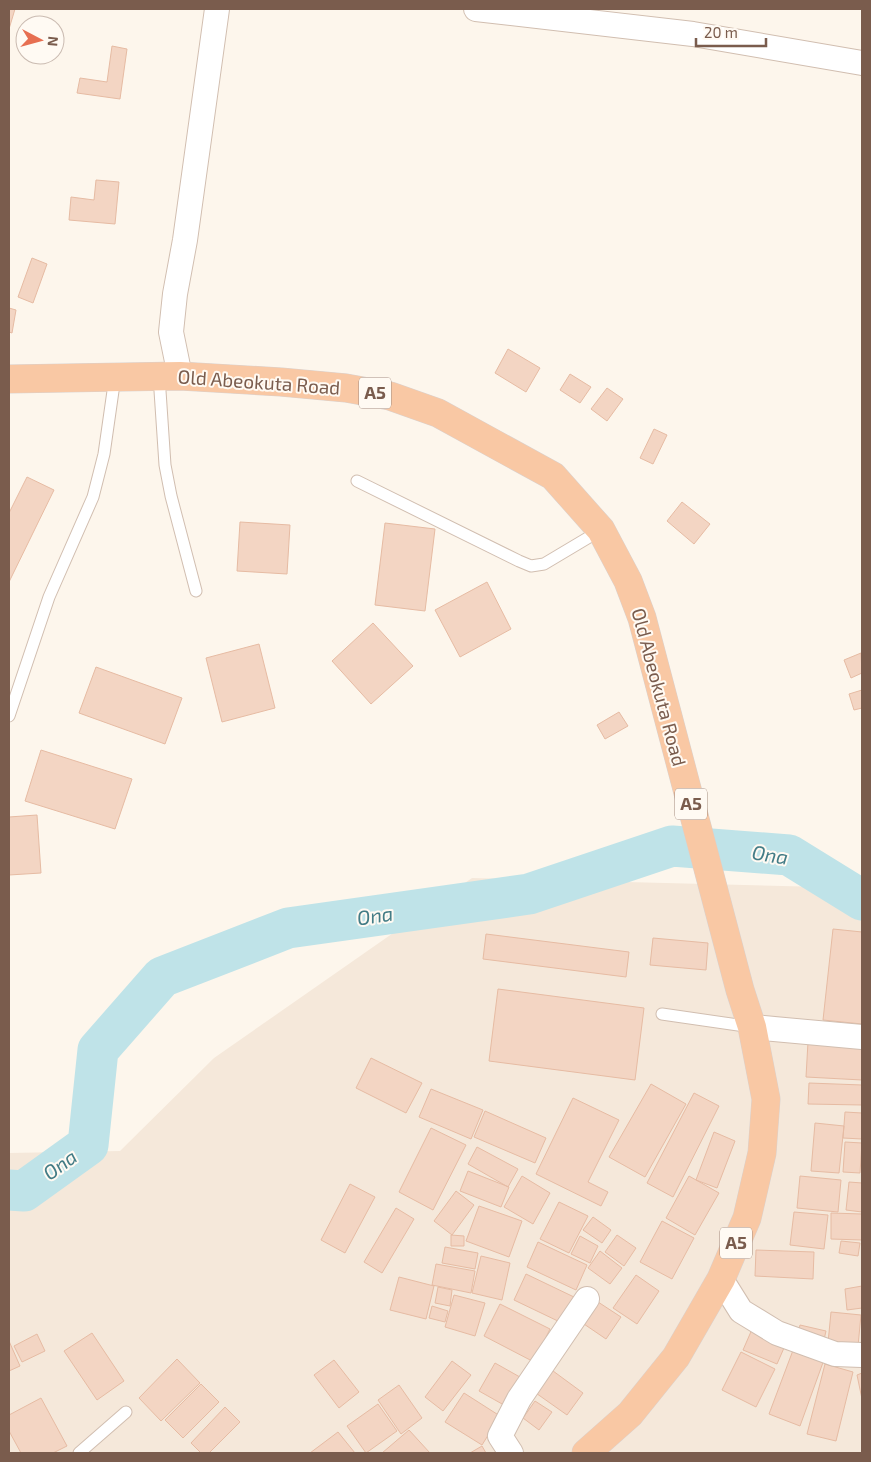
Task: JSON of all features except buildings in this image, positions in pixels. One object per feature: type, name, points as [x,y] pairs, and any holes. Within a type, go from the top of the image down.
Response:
[{"type":"highway","name":"Old Abeokuta Road","points":[[9,379],[170,376],[346,388],[390,396],[438,413],[553,476],[601,530],[628,581],[642,618],[740,990],[752,1027],[766,1099],[762,1153],[747,1218],[721,1279],[676,1357],[630,1414],[586,1453]]},
{"type":"street","points":[[170,376],[171,332],[175,294],[185,240],[217,9]]},
{"type":"street","points":[[476,9],[693,34],[862,63]]},
{"type":"street","points":[[752,1027],[862,1038]]},
{"type":"street","points":[[721,1279],[741,1311],[777,1333],[835,1354],[862,1355]]},
{"type":"street","points":[[511,1453],[500,1436],[518,1399],[587,1299]]},
{"type":"lane","points":[[170,376],[165,465],[171,496],[196,591]]},
{"type":"lane","points":[[9,716],[49,597],[93,497],[104,454],[115,377]]},
{"type":"lane","points":[[358,481],[518,562],[531,566],[544,564],[601,530]]},
{"type":"lane","points":[[662,1014],[752,1027]]},
{"type":"lane","points":[[79,1453],[126,1412]]},
{"type":"shaded area","points":[[472,878],[862,888],[862,1453],[9,1453],[9,1153],[120,1151],[214,1058]]},
{"type":"waterway","name":"Ona","points":[[9,1190],[24,1191],[88,1145],[98,1050],[162,977],[288,928],[529,894],[672,846],[789,855],[862,900]]}]
